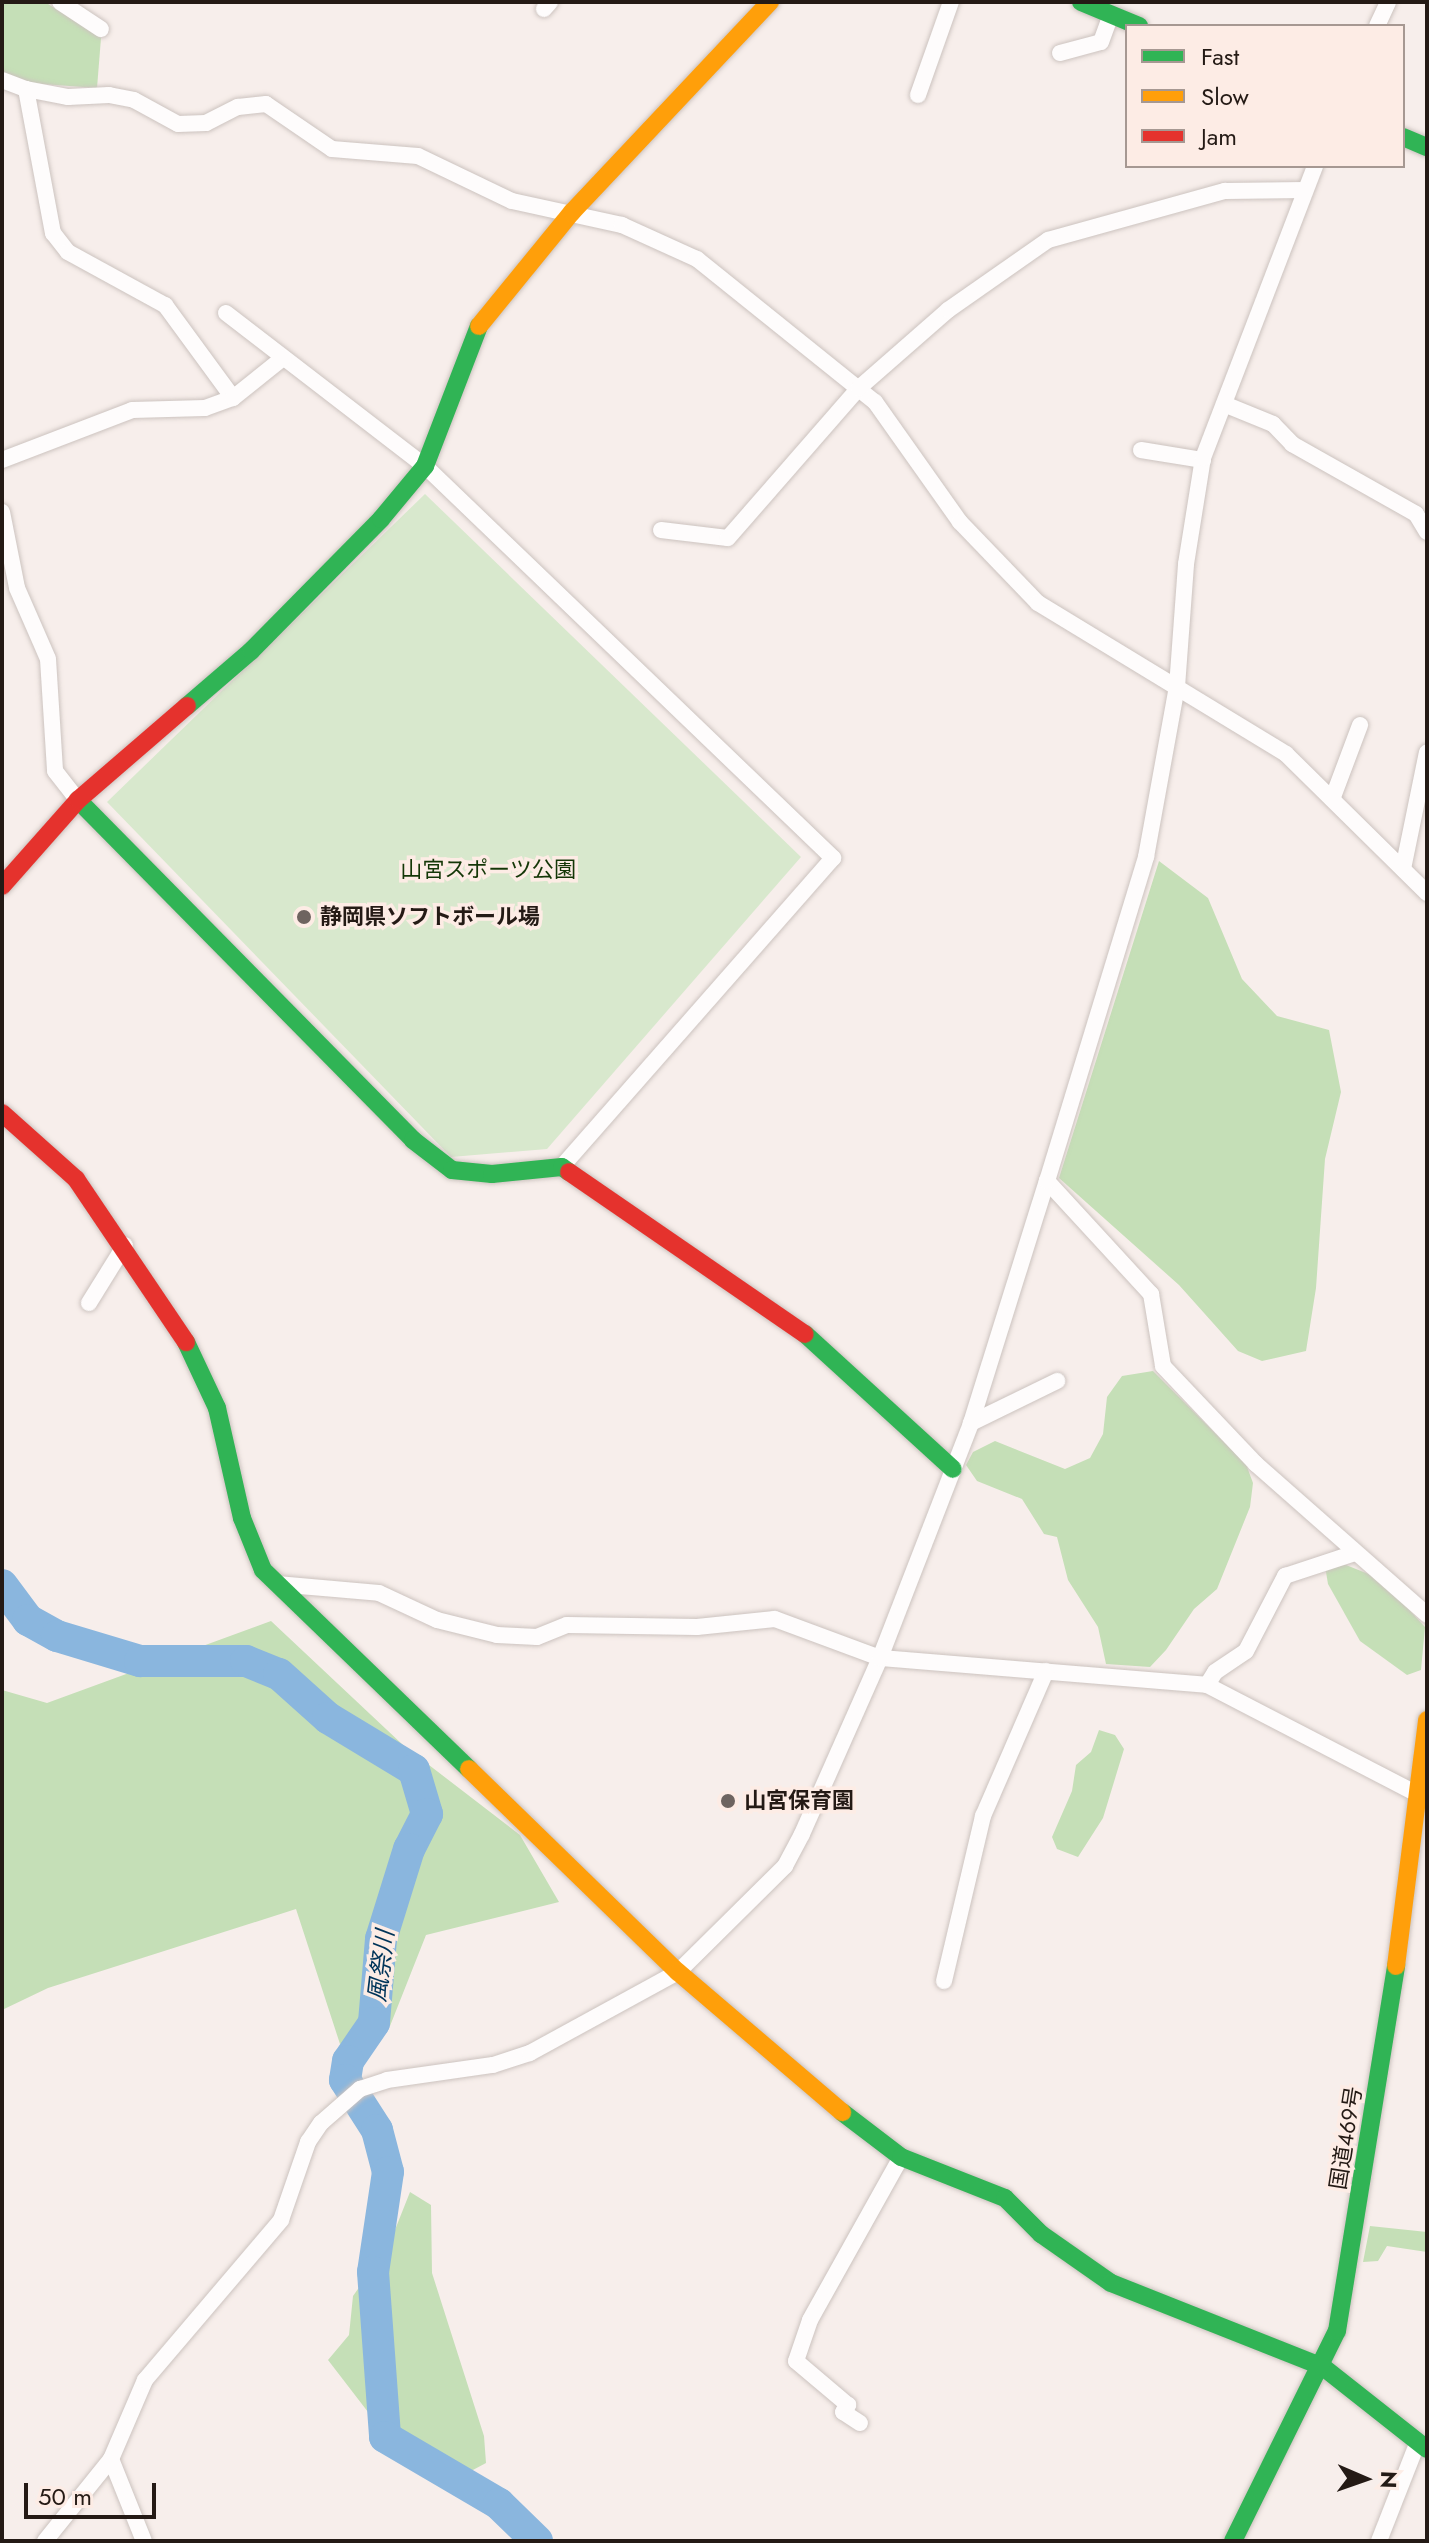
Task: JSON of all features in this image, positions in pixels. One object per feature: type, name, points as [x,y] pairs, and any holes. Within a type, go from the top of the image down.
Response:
[{"type":"main road","points":[[2,886],[78,800],[251,651],[381,519],[425,466],[472,334],[572,212],[770,2]]},
{"type":"main road","points":[[1081,2],[1134,24]]},
{"type":"main road","points":[[1405,138],[1427,147]]},
{"type":"main road","points":[[78,800],[413,1140],[452,1170],[492,1174],[562,1167],[817,1342],[953,1469]]},
{"type":"main road","points":[[2,1113],[76,1179],[125,1245],[199,1362],[217,1408],[242,1518],[263,1570],[678,1972],[799,2079],[901,2157],[1005,2198],[1041,2234],[1111,2283],[1323,2367],[1422,2446]]},
{"type":"main road","name":"国道469号","points":[[1233,2541],[1323,2367],[1348,2281],[1423,1797],[1427,1720]]},
{"type":"street","points":[[60,2],[101,29]]},
{"type":"street","points":[[918,95],[951,2]]},
{"type":"street","points":[[1378,24],[1388,2]]},
{"type":"street","points":[[1060,53],[1101,42],[1111,15]]},
{"type":"street","points":[[2,80],[26,89],[134,100],[178,124],[206,123],[238,107],[266,104],[332,149],[418,156],[512,201],[622,225],[697,259],[859,388],[906,442],[960,522],[1038,603],[1286,754],[1427,893]]},
{"type":"street","points":[[26,89],[53,233],[68,252],[165,305],[233,398]]},
{"type":"street","points":[[45,2541],[111,2459],[145,2380],[261,2249],[281,2220],[308,2142],[350,2097],[387,2080],[493,2065],[530,2053],[678,1972],[785,1866],[880,1658],[971,1423],[1047,1181],[1146,857],[1177,687],[1186,564],[1203,460],[1314,168]]},
{"type":"street","points":[[661,530],[728,538],[859,388],[948,310],[1048,240],[1225,191],[1305,190]]},
{"type":"street","points":[[226,313],[425,466],[833,858],[562,1167]]},
{"type":"street","points":[[2,460],[132,410],[205,408],[233,398],[283,358]]},
{"type":"street","points":[[1224,404],[1273,424],[1292,444],[1416,514],[1427,532]]},
{"type":"street","points":[[1141,450],[1203,460]]},
{"type":"street","points":[[2,512],[17,588],[48,659],[55,771],[78,800]]},
{"type":"street","points":[[1333,797],[1360,725]]},
{"type":"street","points":[[1403,869],[1427,752]]},
{"type":"street","points":[[1047,1181],[1151,1294],[1163,1366],[1256,1464],[1427,1615]]},
{"type":"street","points":[[89,1303],[125,1245]]},
{"type":"street","points":[[971,1423],[1057,1381]]},
{"type":"street","points":[[1207,1685],[1215,1672],[1246,1651],[1285,1576],[1355,1553]]},
{"type":"street","points":[[276,1583],[379,1593],[437,1620],[497,1635],[537,1637],[567,1625],[683,1627],[775,1619],[880,1658],[1207,1685],[1423,1797]]},
{"type":"street","points":[[944,1981],[983,1816],[1046,1671]]},
{"type":"street","points":[[860,2423],[843,2412],[848,2405],[796,2361],[810,2320],[901,2157]]},
{"type":"street","points":[[1379,2541],[1422,2446]]},
{"type":"street","points":[[111,2459],[144,2541]]},
{"type":"green space","points":[[2,2],[45,2],[101,38],[97,88],[28,83],[2,72]]},
{"type":"green space","name":"山宮スポーツ公園","points":[[425,494],[801,857],[547,1149],[451,1157],[107,802]]},
{"type":"green space","points":[[1159,861],[1208,898],[1242,979],[1277,1016],[1329,1030],[1341,1092],[1325,1159],[1316,1288],[1306,1351],[1262,1361],[1238,1351],[1179,1285],[1059,1178]]},
{"type":"green space","points":[[1153,1371],[1246,1464],[1253,1483],[1250,1507],[1217,1589],[1194,1609],[1166,1650],[1150,1667],[1106,1664],[1098,1627],[1068,1580],[1057,1537],[1044,1534],[1022,1499],[977,1481],[966,1465],[973,1452],[995,1441],[1065,1469],[1090,1458],[1103,1434],[1107,1397],[1122,1376]]},
{"type":"green space","points":[[1346,1565],[1381,1579],[1425,1627],[1421,1670],[1407,1675],[1360,1641],[1328,1584],[1325,1566]]},
{"type":"green space","points":[[271,1621],[403,1745],[520,1835],[559,1902],[426,1935],[390,2026],[340,2044],[296,1909],[48,1988],[2,2010],[2,1690],[47,1703]]},
{"type":"green space","points":[[1099,1730],[1115,1735],[1124,1749],[1103,1818],[1078,1857],[1057,1849],[1052,1837],[1072,1791],[1076,1765],[1091,1752]]},
{"type":"green space","points":[[410,2192],[431,2205],[432,2273],[484,2436],[486,2463],[471,2471],[451,2458],[408,2464],[328,2360],[349,2335],[353,2296],[389,2245]]},
{"type":"green space","points":[[1370,2226],[1427,2232],[1427,2252],[1387,2246],[1378,2261],[1363,2262]]},
{"type":"waterway","name":"風祭川","points":[[2,1585],[28,1620],[57,1636],[140,1661],[246,1661],[279,1674],[328,1718],[414,1770],[427,1814],[409,1849],[381,1939],[374,2023],[348,2061],[345,2080],[377,2130],[388,2172],[373,2272],[385,2437],[499,2504],[537,2541]]},
{"type":"traffic: fast","points":[[1081,2],[1134,24]]},
{"type":"traffic: fast","points":[[1405,138],[1427,147]]},
{"type":"traffic: fast","points":[[187,706],[251,651],[381,519],[425,466],[479,326]]},
{"type":"traffic: fast","points":[[78,800],[413,1140],[452,1170],[492,1174],[562,1167],[569,1172]]},
{"type":"traffic: fast","points":[[805,1334],[953,1469]]},
{"type":"traffic: fast","points":[[186,1342],[217,1408],[242,1518],[263,1570],[469,1769]]},
{"type":"traffic: fast","points":[[1233,2541],[1337,2331],[1396,1966]]},
{"type":"traffic: fast","points":[[842,2112],[901,2157],[1005,2198],[1041,2234],[1111,2283],[1323,2367],[1427,2449]]},
{"type":"traffic: slow","points":[[479,326],[572,212],[770,2]]},
{"type":"traffic: slow","points":[[1396,1966],[1427,1720]]},
{"type":"traffic: slow","points":[[469,1769],[678,1972],[842,2112]]},
{"type":"traffic: jam","points":[[2,886],[78,800],[187,706]]},
{"type":"traffic: jam","points":[[2,1113],[76,1179],[186,1342]]},
{"type":"traffic: jam","points":[[569,1172],[805,1334]]},
{"type":"place","name":"静岡県ソフトボール場","points":[[304,917]]},
{"type":"place","name":"山宮保育園","points":[[728,1801]]}]
